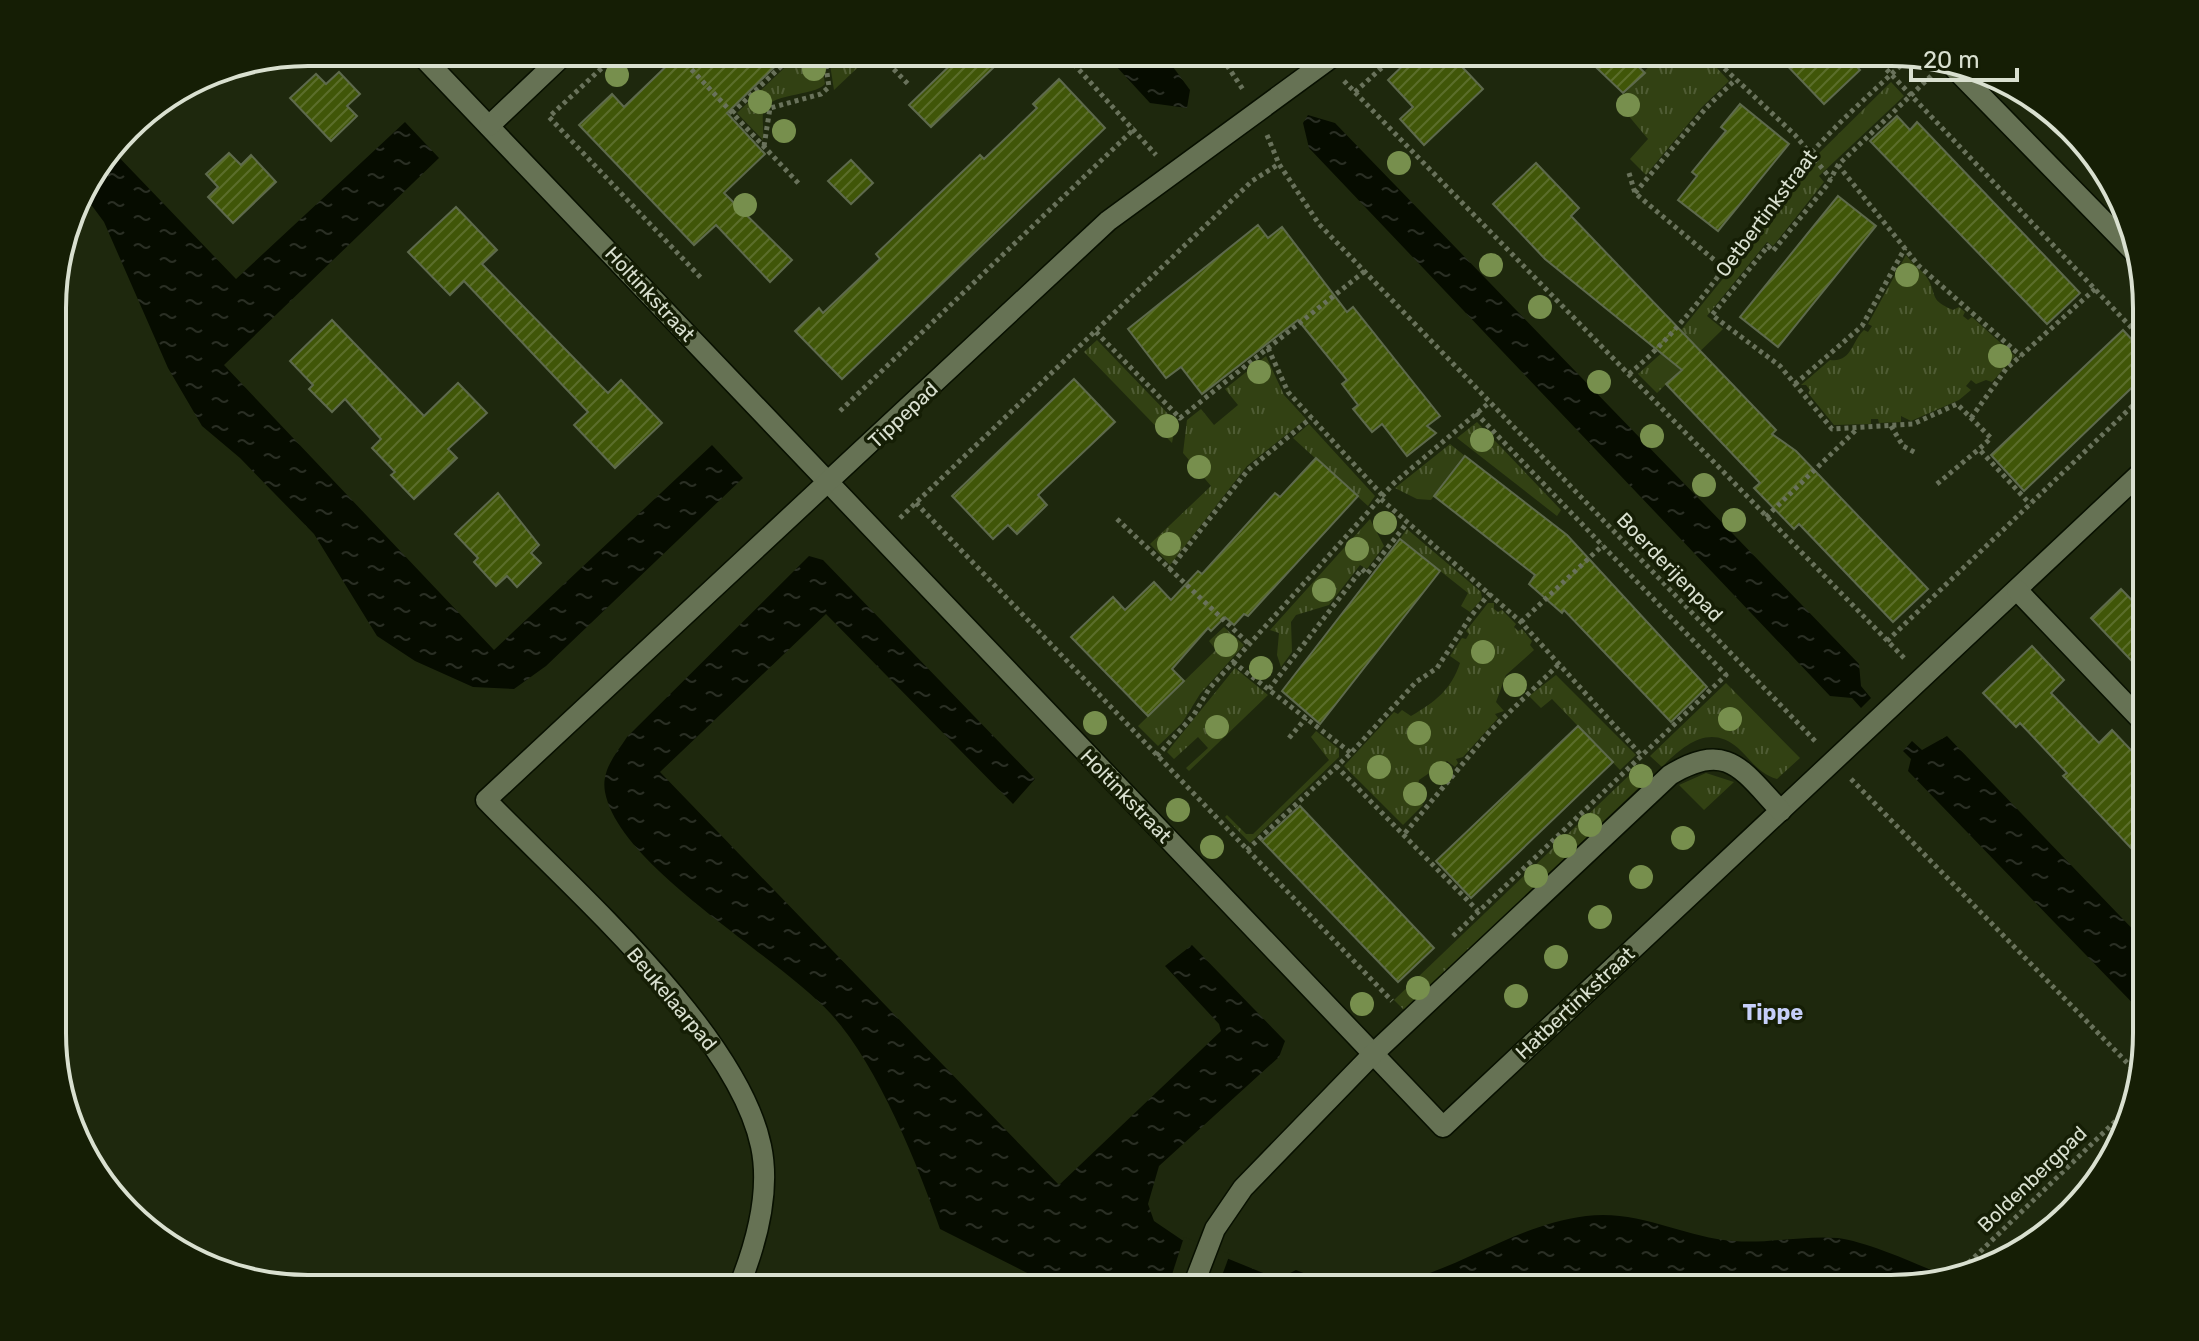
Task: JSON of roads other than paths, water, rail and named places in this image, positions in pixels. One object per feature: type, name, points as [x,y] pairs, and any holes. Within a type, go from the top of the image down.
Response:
[{"type":"street","name":"Holtinkstraat","points":[[431,66],[828,485],[1374,1053]]},
{"type":"street","points":[[489,126],[552,66]]},
{"type":"street","name":"Tippepad","points":[[486,800],[828,485],[1108,221],[1320,66]]},
{"type":"street","points":[[1963,77],[2123,240]]},
{"type":"street","points":[[2132,481],[2017,590],[2132,710]]},
{"type":"street","name":"Hatbertinkstraat","points":[[1374,1053],[1443,1127],[2017,590]]},
{"type":"street","points":[[1198,1274],[1215,1229],[1243,1188],[1374,1053],[1665,780],[1695,760],[1725,759],[1743,770],[1781,811]]},
{"type":"street","name":"Beukelaarpad","points":[[486,800],[663,982],[710,1040],[740,1092],[761,1146],[763,1201],[744,1275]]},
{"type":"water","points":[[1116,66],[1172,66],[1190,90],[1187,108],[1150,103]]},
{"type":"water","points":[[1308,115],[1335,123],[1859,664],[1861,686],[1871,698],[1861,708],[1852,698],[1830,696],[1309,148],[1303,123]]},
{"type":"water","points":[[405,122],[439,158],[224,365],[494,650],[712,445],[743,478],[546,666],[514,689],[473,687],[415,661],[377,636],[314,534],[240,458],[202,426],[168,368],[104,222],[90,203],[119,157],[236,279]]},
{"type":"water","points":[[809,556],[823,560],[1035,779],[1013,804],[826,614],[660,772],[1059,1185],[1221,1031],[1219,1024],[1165,966],[1192,945],[1285,1041],[1279,1057],[1159,1166],[1148,1204],[1154,1221],[1182,1240],[1267,1274],[1030,1275],[940,1229],[894,1116],[848,1035],[806,991],[668,880],[617,821],[604,784],[607,769],[627,737]]},
{"type":"water","points":[[1947,736],[2132,928],[2132,1003],[1908,771],[1911,759],[1903,751],[1912,741],[1922,750]]},
{"type":"water","points":[[1605,1215],[1624,1216],[1734,1241],[1838,1238],[1892,1254],[1932,1271],[1907,1274],[1425,1274],[1547,1224]]},
{"type":"water","points":[[1296,1270],[1310,1274],[1287,1274]]},
{"type":"district","name":"Tippe","points":[[1773,1012]]}]
